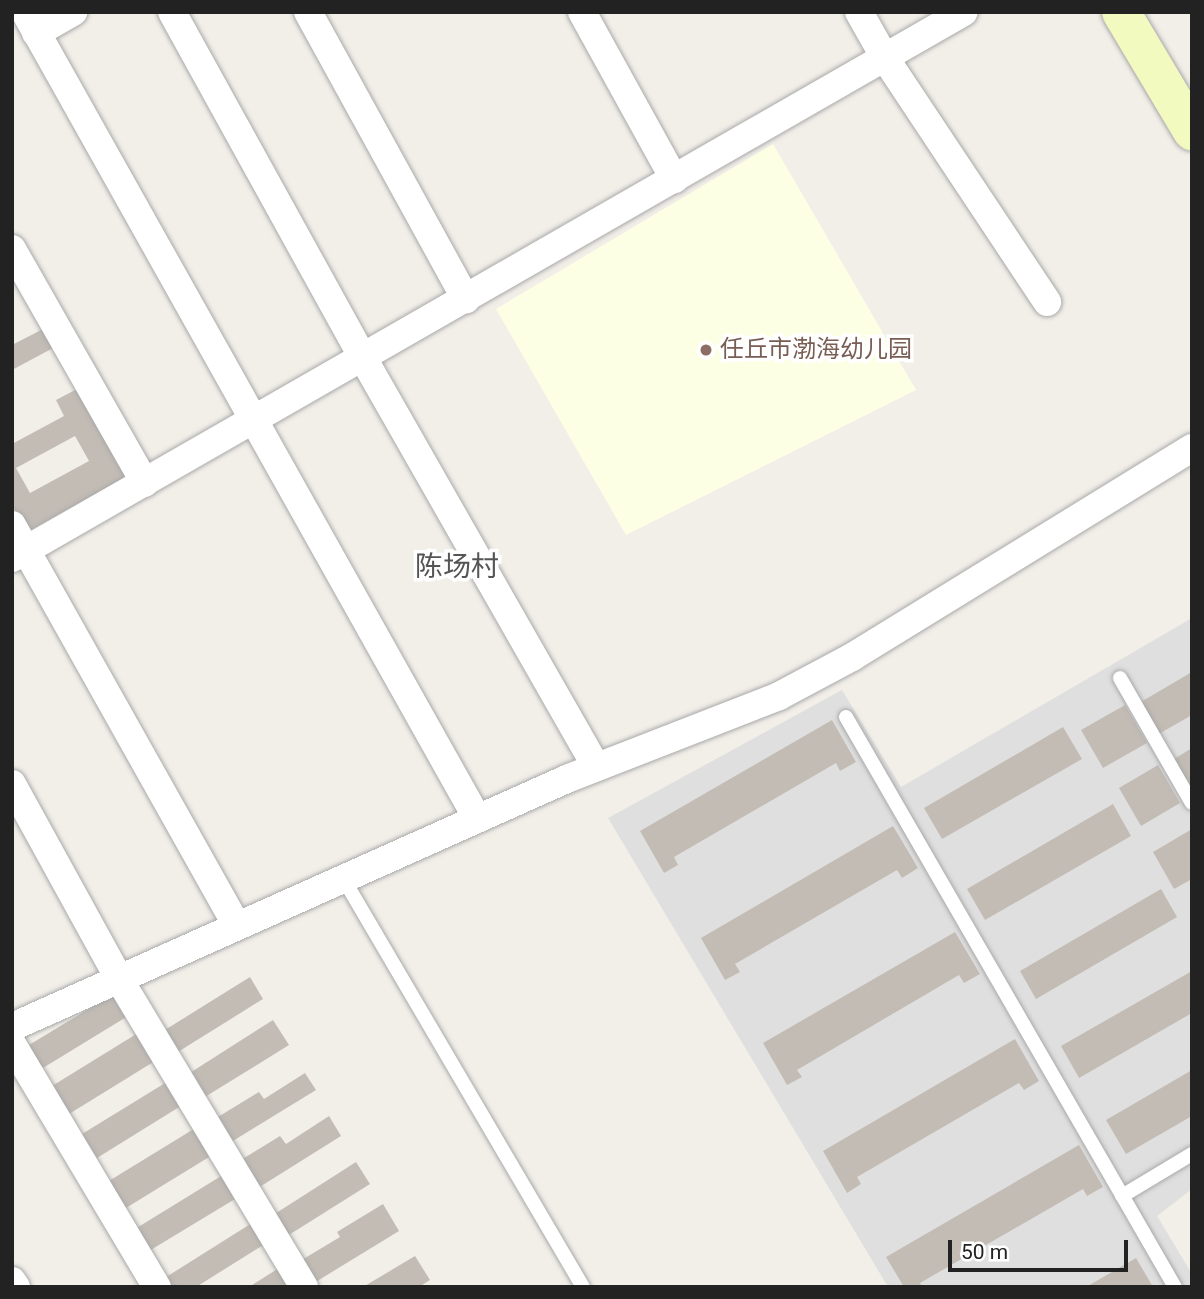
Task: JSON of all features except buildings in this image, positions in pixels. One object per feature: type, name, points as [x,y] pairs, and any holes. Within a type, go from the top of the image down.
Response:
[{"type":"street","points":[[73,12],[31,23],[477,818]]},
{"type":"street","points":[[172,12],[363,358],[596,767]]},
{"type":"street","points":[[308,12],[466,299]]},
{"type":"street","points":[[582,12],[674,179]]},
{"type":"street","points":[[859,12],[885,58],[1047,302]]},
{"type":"street","points":[[19,554],[964,12]]},
{"type":"street","points":[[1121,12],[1192,131]]},
{"type":"street","points":[[12,249],[145,483]]},
{"type":"street","points":[[12,1027],[477,818],[596,767],[779,696],[852,657],[1192,448]]},
{"type":"street","points":[[12,525],[19,554],[237,926]]},
{"type":"street","points":[[12,784],[119,979],[304,1287]]},
{"type":"street","points":[[12,1044],[157,1287]]},
{"type":"street","points":[[12,1281],[16,1287]]},
{"type":"lane","points":[[1120,678],[1192,803]]},
{"type":"lane","points":[[846,717],[1175,1287]]},
{"type":"lane","points":[[344,878],[583,1287]]},
{"type":"lane","points":[[1122,1196],[1192,1154]]},
{"type":"shaded area","name":"任丘市渤海幼儿园","points":[[773,144],[916,390],[626,535],[496,309]]},
{"type":"shaded area","points":[[1192,618],[1192,1189],[1157,1216],[1192,1274],[1192,1287],[888,1287],[608,818],[842,690],[901,787]]},
{"type":"place","name":"任丘市渤海幼儿园","points":[[706,350]]},
{"type":"district","name":"陈场村","points":[[457,567]]}]
